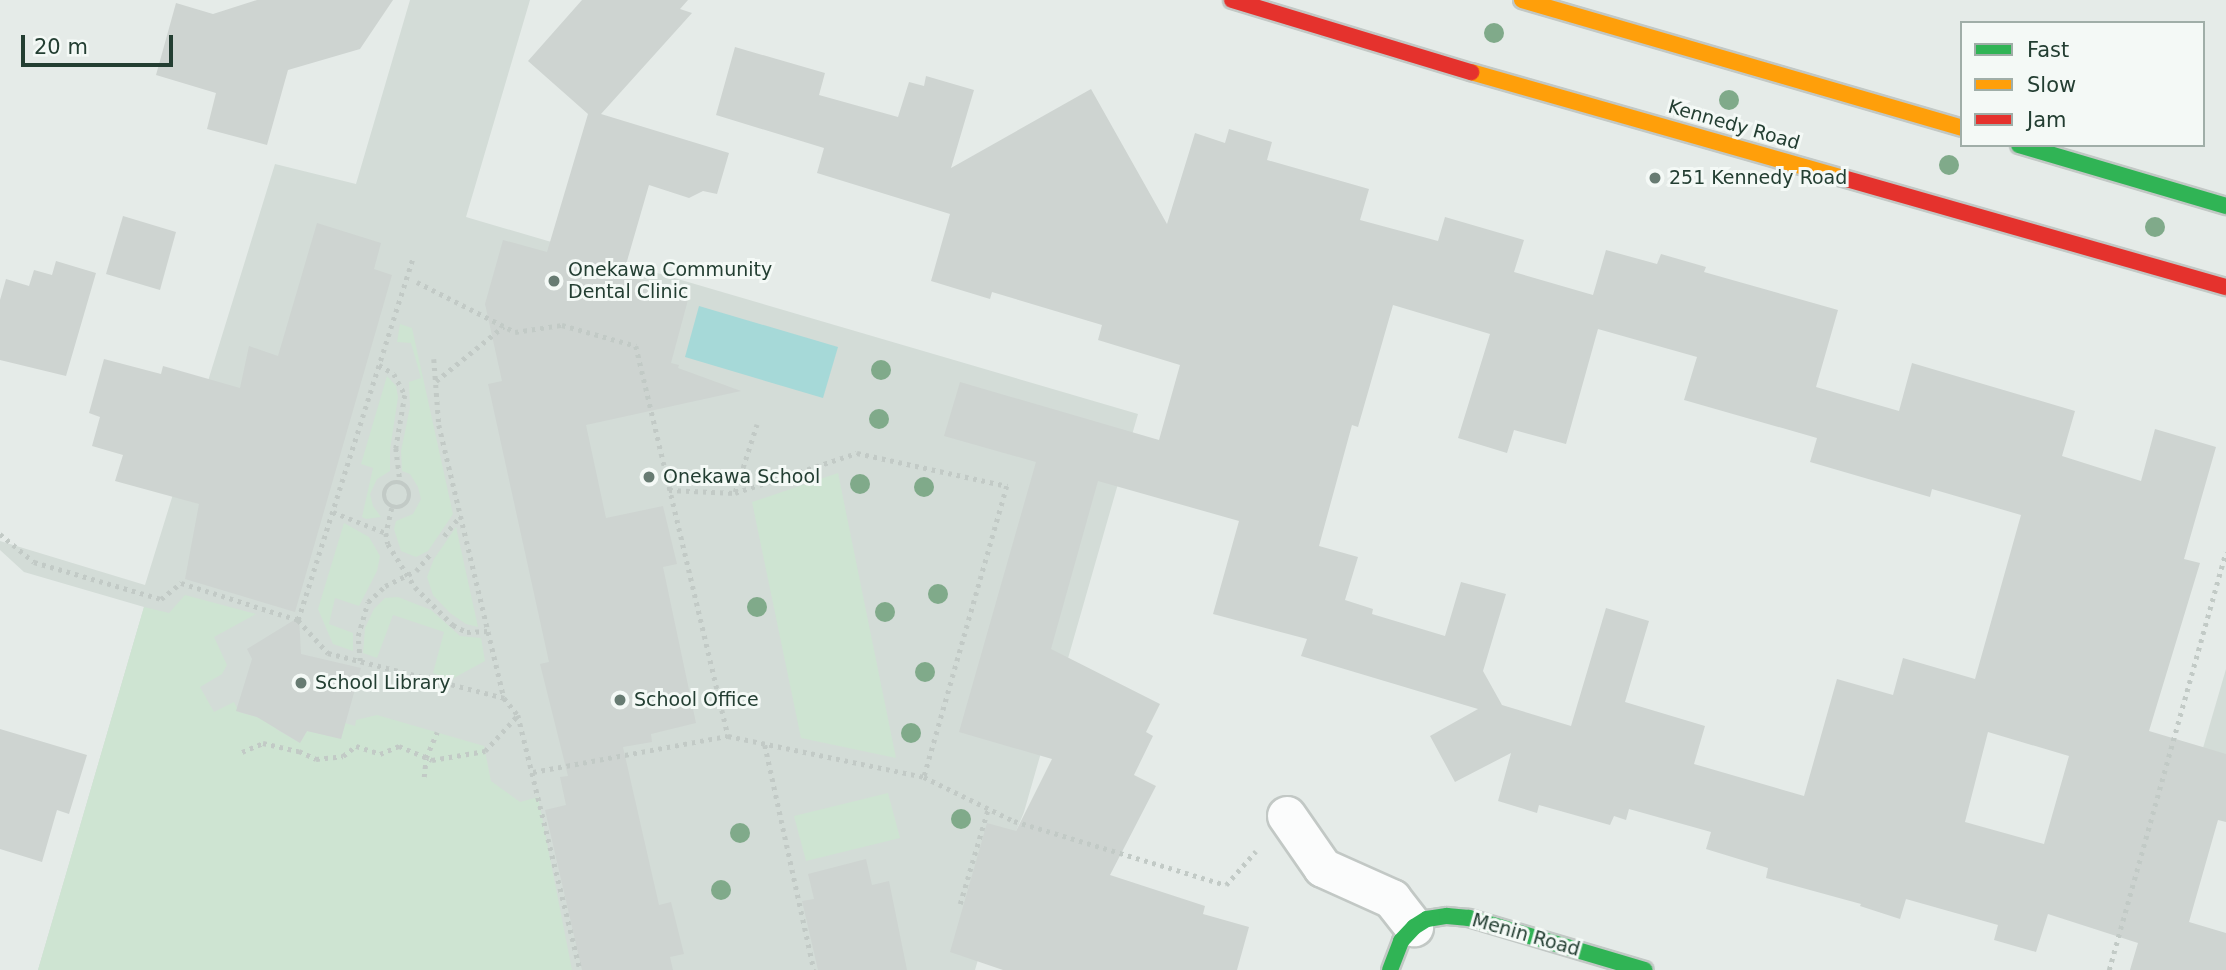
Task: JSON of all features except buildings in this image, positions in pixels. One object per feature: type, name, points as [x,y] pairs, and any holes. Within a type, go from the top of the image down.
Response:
[{"type":"main road","name":"Kennedy Road","points":[[1232,0],[1379,46],[2226,287]]},
{"type":"main road","points":[[1522,0],[1960,127]]},
{"type":"main road","points":[[2026,147],[2226,206]]},
{"type":"main road","name":"Menin Road","points":[[1415,928],[1427,919],[1447,916],[1469,918],[1644,970]]},
{"type":"main road","points":[[1390,970],[1401,941],[1415,928]]},
{"type":"street","points":[[1287,816],[1323,868],[1392,899],[1415,928]]},
{"type":"path","points":[[298,620],[412,260]]},
{"type":"path","points":[[417,282],[515,332],[562,325],[636,346],[727,736]]},
{"type":"path","points":[[435,381],[504,326]]},
{"type":"path","points":[[434,359],[439,425],[460,515],[504,698],[517,715],[533,772],[580,970]]},
{"type":"path","points":[[379,365],[394,374],[405,396],[396,448],[400,482]]},
{"type":"path","points":[[735,493],[757,424]]},
{"type":"path","points":[[669,490],[735,493],[857,453],[1007,486],[925,777]]},
{"type":"path","points":[[400,482],[407,487],[409,499],[404,506],[392,508],[384,493],[391,483],[400,482]]},
{"type":"path","points":[[392,508],[386,533],[388,544],[407,575],[453,625],[467,632],[488,631]]},
{"type":"path","points":[[332,512],[386,533]]},
{"type":"path","points":[[444,537],[460,515]]},
{"type":"path","points":[[0,534],[34,562],[161,599],[181,583],[298,620],[328,653],[504,698]]},
{"type":"path","points":[[2109,970],[2226,552]]},
{"type":"path","points":[[360,661],[360,622],[368,602],[385,586],[425,564],[431,553]]},
{"type":"path","points":[[242,752],[263,743],[299,751],[316,759],[343,756],[356,746],[380,754],[399,746],[426,758],[485,751],[517,715]]},
{"type":"path","points":[[424,777],[426,758],[437,732]]},
{"type":"path","points":[[533,772],[727,736],[925,777],[1014,821],[1226,885],[1287,816]]},
{"type":"path","points":[[765,745],[814,970]]},
{"type":"path","points":[[960,904],[988,808]]},
{"type":"shaded area","name":"Onekawa School","points":[[410,0],[530,0],[466,217],[1138,414],[1024,812],[1014,836],[975,970],[38,970],[144,607],[24,572],[0,550],[0,541],[145,585],[275,164],[356,184]]},
{"type":"shaded area","points":[[2226,669],[2226,755],[2203,748]]},
{"type":"green space","points":[[400,324],[412,328],[453,514],[428,551],[416,557],[401,551],[394,529],[396,521],[413,514],[421,499],[410,474],[402,471],[401,451],[410,407],[409,382],[421,378],[411,343],[397,342]]},
{"type":"green space","points":[[387,376],[396,386],[398,397],[390,450],[390,471],[377,479],[370,494],[373,506],[381,517],[366,519],[362,517],[373,468],[361,464]]},
{"type":"green space","points":[[838,473],[896,758],[801,738],[752,502]]},
{"type":"green space","points":[[344,523],[369,537],[380,556],[377,571],[359,606],[335,598],[329,624],[353,633],[353,651],[333,644],[318,609]]},
{"type":"green space","points":[[456,527],[478,627],[466,624],[450,613],[433,595],[427,577],[434,559]]},
{"type":"green space","points":[[185,595],[256,614],[214,637],[227,665],[222,674],[200,687],[214,712],[234,702],[239,712],[278,723],[276,729],[300,743],[307,731],[341,738],[345,723],[355,726],[356,720],[377,715],[484,746],[491,781],[520,802],[538,797],[572,970],[38,970],[144,607],[169,613]]},
{"type":"green space","points":[[398,597],[431,610],[460,636],[481,638],[485,661],[450,680],[433,673],[444,632],[393,615],[377,658],[363,653],[365,628],[374,609],[385,598]]},
{"type":"green space","points":[[888,793],[900,838],[806,861],[794,816]]},
{"type":"water","points":[[699,306],[838,347],[823,398],[685,357]]},
{"type":"traffic: fast","points":[[2026,147],[2226,206]]},
{"type":"traffic: fast","points":[[1390,970],[1401,941],[1414,927],[1427,919],[1447,916],[1469,918],[1644,970]]},
{"type":"traffic: slow","points":[[1522,0],[1960,127]]},
{"type":"traffic: slow","points":[[1471,72],[1843,178]]},
{"type":"traffic: jam","points":[[1232,0],[1471,72]]},
{"type":"traffic: jam","points":[[1843,178],[2226,287]]},
{"type":"place","name":"251 Kennedy Road","points":[[1655,178]]},
{"type":"place","name":"Onekawa Community Dental Clinic","points":[[554,281]]},
{"type":"place","name":"Onekawa School","points":[[649,477]]},
{"type":"place","name":"School Library","points":[[301,683]]},
{"type":"place","name":"School Office","points":[[620,700]]}]
